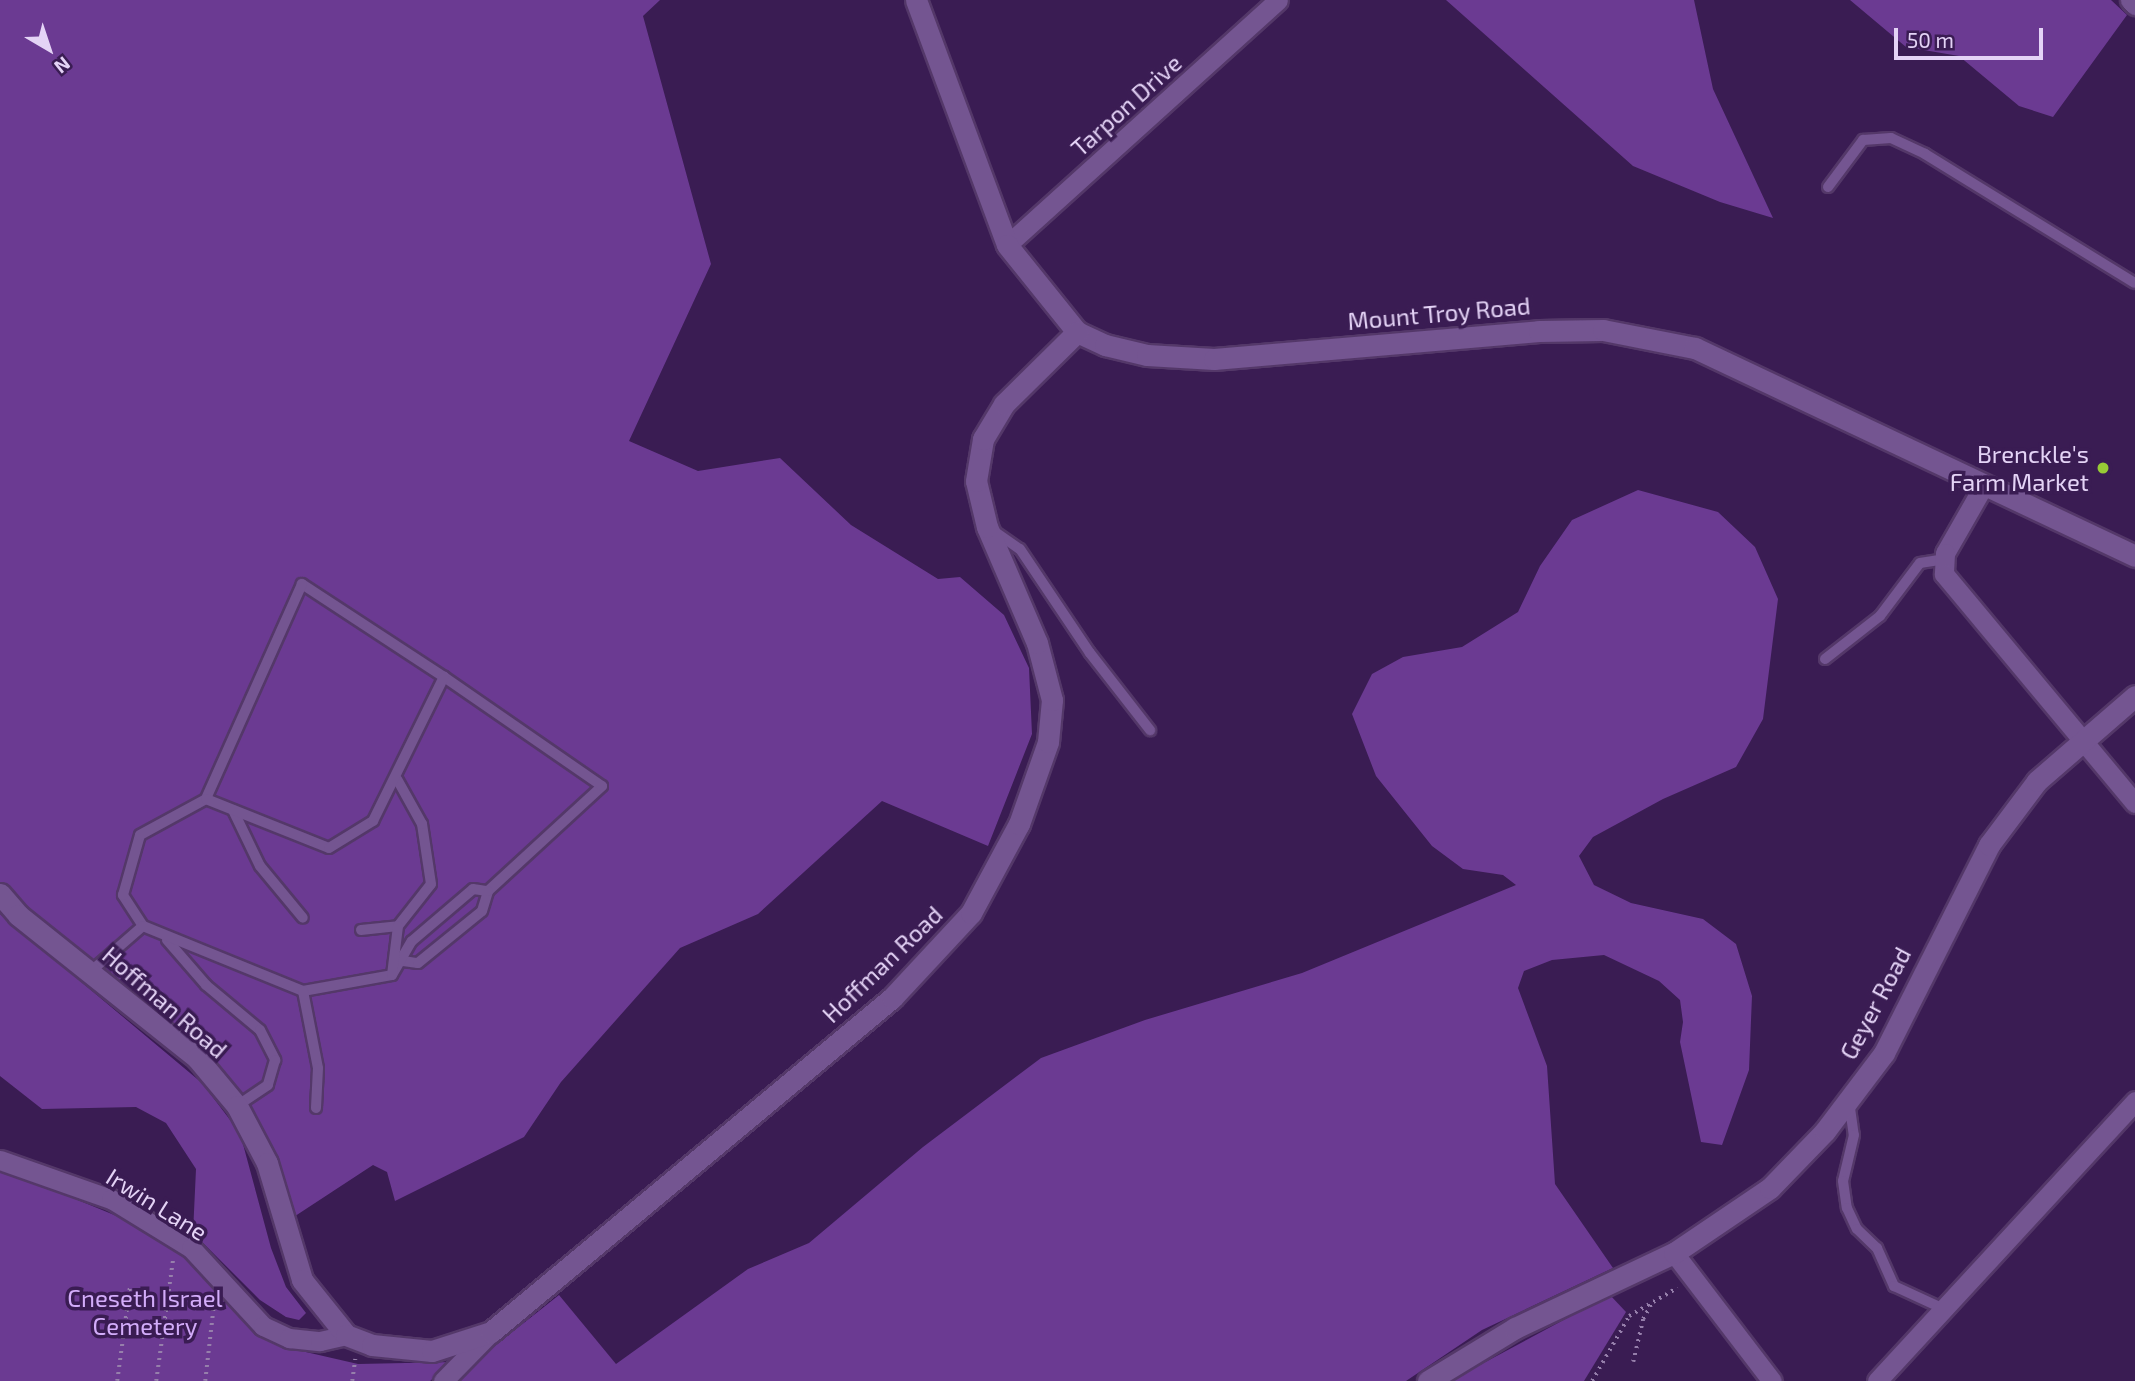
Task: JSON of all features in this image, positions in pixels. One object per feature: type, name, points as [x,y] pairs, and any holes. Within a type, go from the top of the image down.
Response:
[{"type":"street","name":"Mount Troy Road","points":[[916,0],[1007,244],[1077,332],[1124,351],[1214,359],[1539,331],[1604,330],[1695,348],[2135,556]]},
{"type":"street","points":[[2131,0],[2135,4]]},
{"type":"street","name":"Tarpon Drive","points":[[1007,244],[1278,1]]},
{"type":"street","name":"Hoffman Road","points":[[443,1381],[491,1332],[892,998],[971,913],[1019,824],[1048,743],[1052,700],[1037,643],[988,527],[976,481],[983,439],[1004,404],[1077,332]]},
{"type":"street","points":[[1984,485],[1944,559],[1944,574],[2135,803]]},
{"type":"street","name":"Geyer Road","points":[[1428,1381],[1516,1328],[1674,1253],[1770,1188],[1849,1100],[1884,1054],[1989,845],[2037,781],[2135,696]]},
{"type":"street","name":"Hoffman Road","points":[[0,894],[90,972],[197,1058],[237,1106],[267,1163],[302,1280],[345,1335],[372,1345],[432,1352],[491,1332]]},
{"type":"street","points":[[1877,1381],[2135,1101]]},
{"type":"street","name":"Irwin Lane","points":[[0,1160],[111,1199],[191,1248],[263,1326],[289,1338],[310,1340],[345,1335]]},
{"type":"street","points":[[1674,1253],[1772,1381]]},
{"type":"lane","points":[[1828,187],[1863,140],[1891,138],[1925,154],[2135,283]]},
{"type":"lane","points":[[988,527],[1004,534],[1020,549],[1090,653],[1150,730]]},
{"type":"lane","points":[[1825,659],[1880,616],[1920,563],[1944,559]]},
{"type":"lane","points":[[403,961],[418,963],[482,911],[488,891],[602,786],[444,677],[302,584],[206,799],[140,835],[123,895],[143,926],[165,938],[303,991],[392,975],[403,961],[412,941],[473,889],[488,891]]},
{"type":"lane","points":[[206,799],[329,848],[373,821],[397,779],[444,677]]},
{"type":"lane","points":[[392,975],[398,926],[430,884],[422,824],[397,779]]},
{"type":"lane","points":[[233,810],[260,866],[303,918]]},
{"type":"lane","points":[[90,972],[143,926]]},
{"type":"lane","points":[[361,930],[398,926]]},
{"type":"lane","points":[[165,938],[206,985],[260,1030],[275,1060],[268,1085],[237,1106]]},
{"type":"lane","points":[[303,991],[318,1069],[316,1108]]},
{"type":"lane","points":[[1849,1100],[1854,1135],[1843,1181],[1847,1208],[1857,1229],[1877,1248],[1894,1286],[1944,1309]]},
{"type":"path","points":[[156,1381],[173,1259]]},
{"type":"path","points":[[1592,1381],[1629,1317],[1694,1279]]},
{"type":"path","points":[[117,1381],[130,1285]]},
{"type":"path","points":[[205,1381],[215,1300]]},
{"type":"path","points":[[1633,1362],[1643,1319],[1654,1300]]},
{"type":"green space","points":[[0,0],[660,0],[643,16],[711,264],[629,441],[698,471],[780,458],[851,525],[938,579],[960,577],[1004,615],[1029,668],[1032,734],[988,846],[882,801],[758,914],[680,948],[561,1082],[524,1137],[395,1201],[387,1172],[373,1165],[283,1224],[237,1106],[0,894]]},
{"type":"green space","points":[[1446,0],[1694,0],[1713,89],[1773,218],[1720,202],[1633,166]]},
{"type":"green space","points":[[1850,0],[2111,0],[2127,15],[2053,117],[2019,106],[1959,56],[1906,47]]},
{"type":"green space","points":[[1638,490],[1718,512],[1755,547],[1778,599],[1763,719],[1736,767],[1663,799],[1593,837],[1579,856],[1594,885],[1631,903],[1703,919],[1736,944],[1752,996],[1749,1070],[1722,1145],[1701,1142],[1680,1042],[1683,1022],[1680,1000],[1659,981],[1604,955],[1552,960],[1524,971],[1518,988],[1547,1066],[1555,1184],[1613,1268],[1482,1330],[1406,1381],[451,1381],[559,1295],[616,1364],[748,1269],[809,1243],[923,1147],[1041,1058],[1145,1020],[1302,973],[1516,885],[1503,875],[1463,869],[1432,846],[1376,776],[1352,714],[1372,674],[1403,657],[1462,647],[1518,612],[1540,566],[1572,520]]},
{"type":"green space","points":[[0,914],[202,1083],[240,1133],[271,1248],[286,1287],[306,1313],[299,1320],[286,1317],[260,1300],[193,1233],[196,1169],[166,1123],[136,1107],[42,1109],[0,1076]]},
{"type":"green space","name":"Cneseth Israel Cemetery","points":[[0,1168],[141,1226],[184,1252],[263,1335],[284,1347],[358,1364],[454,1362],[430,1381],[0,1381]]},
{"type":"green space","points":[[1610,1295],[1626,1312],[1584,1381],[1450,1381]]},
{"type":"place","name":"Brenckle's Farm Market","points":[[2103,468]]}]
